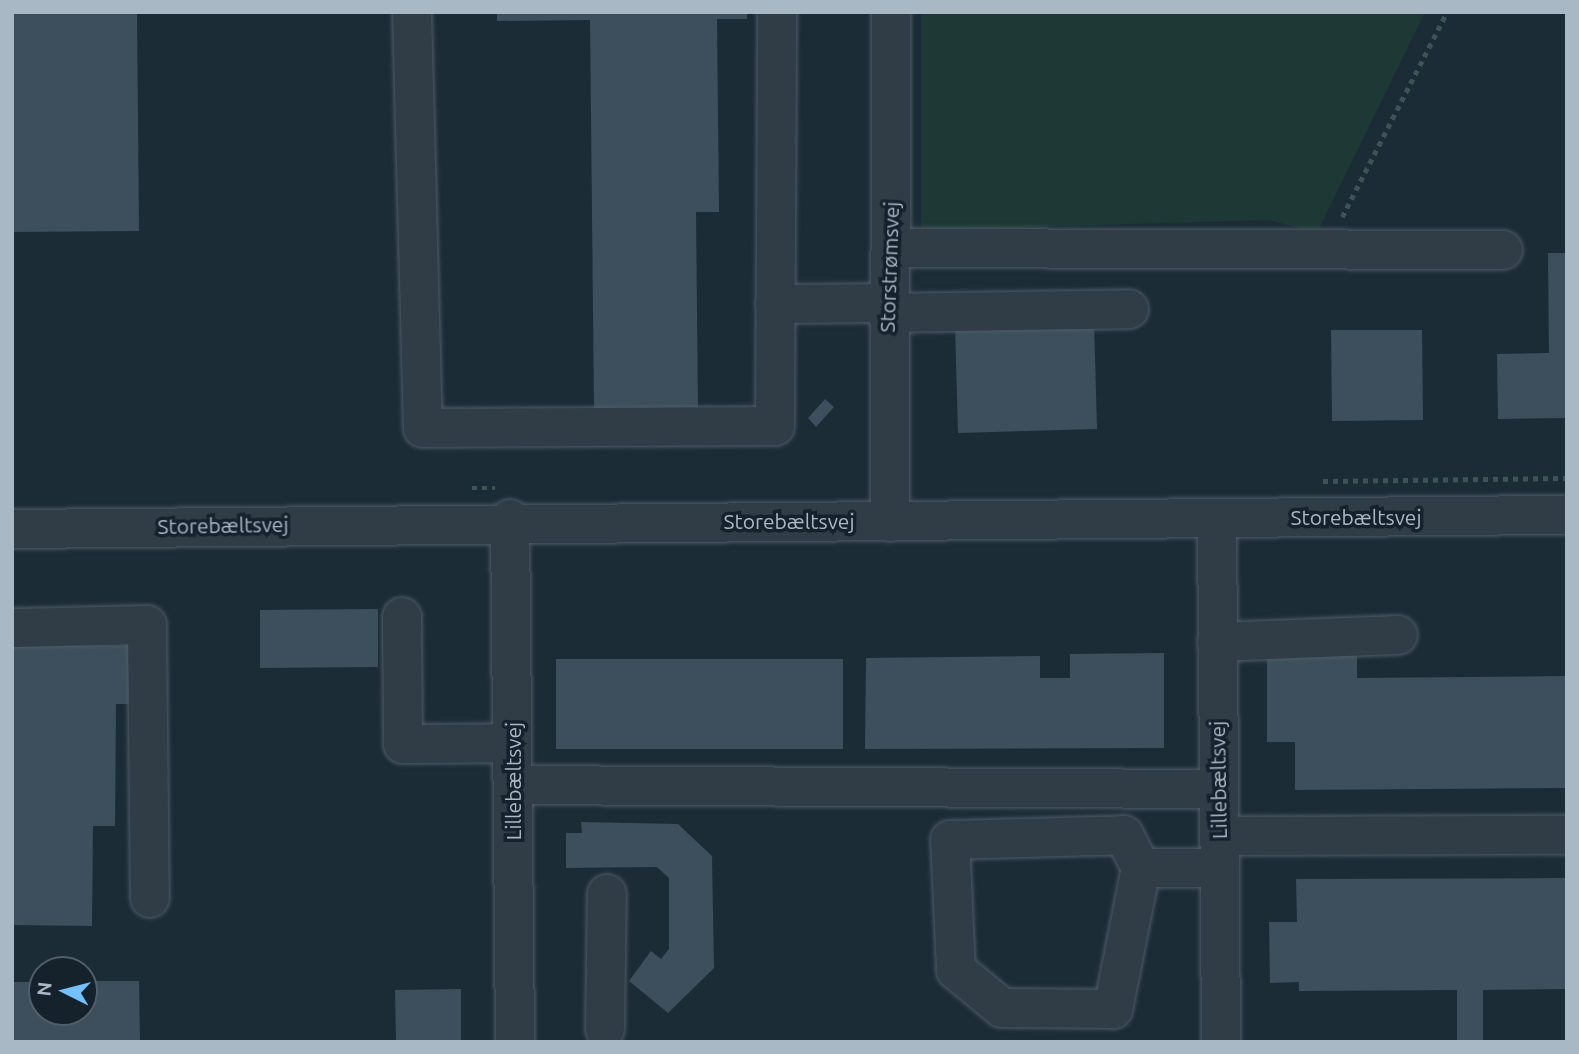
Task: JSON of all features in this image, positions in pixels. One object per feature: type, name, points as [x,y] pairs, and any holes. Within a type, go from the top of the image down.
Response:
[{"type":"street","points":[[412,12],[423,428],[775,426],[777,12]]},
{"type":"street","name":"Storstrømsvej","points":[[890,522],[886,308],[893,248],[891,12]]},
{"type":"street","points":[[893,248],[1503,250]]},
{"type":"street","points":[[775,304],[886,308],[1129,309]]},
{"type":"street","name":"Storebæltsvej","points":[[12,529],[510,519],[890,522],[1567,515]]},
{"type":"street","name":"Lillebæltsvej","points":[[1217,518],[1221,1042]]},
{"type":"street","name":"Lillebæltsvej","points":[[510,519],[515,1042]]},
{"type":"street","points":[[402,617],[403,744],[512,743]]},
{"type":"street","points":[[12,628],[148,625],[150,898]]},
{"type":"street","points":[[1217,642],[1398,635]]},
{"type":"street","points":[[513,785],[1218,789]]},
{"type":"street","points":[[1124,835],[1141,868],[1113,1009],[1002,1008],[956,970],[950,840],[1124,835]]},
{"type":"street","points":[[1141,868],[1219,852],[1567,835]]},
{"type":"street","points":[[605,1029],[607,894]]},
{"type":"path","points":[[1325,249],[1447,12]]},
{"type":"green space","points":[[921,12],[1425,12],[1317,233],[1269,220],[921,230]]},
{"type":"building","points":[[12,12],[137,12],[139,231],[12,232]]},
{"type":"building","points":[[497,12],[747,12],[747,19],[717,19],[719,212],[696,212],[698,407],[594,409],[590,20],[497,21]]},
{"type":"building","points":[[1548,253],[1567,253],[1567,418],[1498,419],[1497,354],[1549,353]]},
{"type":"building","points":[[1094,321],[1097,429],[958,433],[955,325]]},
{"type":"building","points":[[1331,330],[1422,330],[1423,420],[1332,421]]},
{"type":"building","points":[[825,399],[834,407],[816,427],[808,418]]},
{"type":"building","points":[[378,609],[378,667],[260,668],[260,610]]},
{"type":"building","points":[[12,645],[138,646],[138,704],[116,704],[115,826],[93,826],[92,926],[12,925]]},
{"type":"building","points":[[1267,650],[1357,650],[1357,678],[1567,676],[1567,788],[1295,790],[1295,742],[1267,742]]},
{"type":"building","points":[[1164,653],[1164,748],[865,749],[866,658],[1040,656],[1040,678],[1070,678],[1070,654]]},
{"type":"building","points":[[556,659],[843,659],[843,749],[556,749]]},
{"type":"building","points":[[581,822],[678,824],[712,856],[714,968],[668,1013],[629,981],[651,951],[661,959],[669,949],[669,878],[657,867],[566,868],[566,833],[582,833]]},
{"type":"building","points":[[1567,878],[1567,989],[1483,990],[1483,1042],[1457,1042],[1457,990],[1299,991],[1299,982],[1270,983],[1269,922],[1297,922],[1296,879]]},
{"type":"building","points":[[98,981],[139,981],[140,1042],[12,1042],[12,982],[28,982],[28,1026],[98,1026]]},
{"type":"building","points":[[461,989],[461,1042],[396,1042],[395,990]]}]
